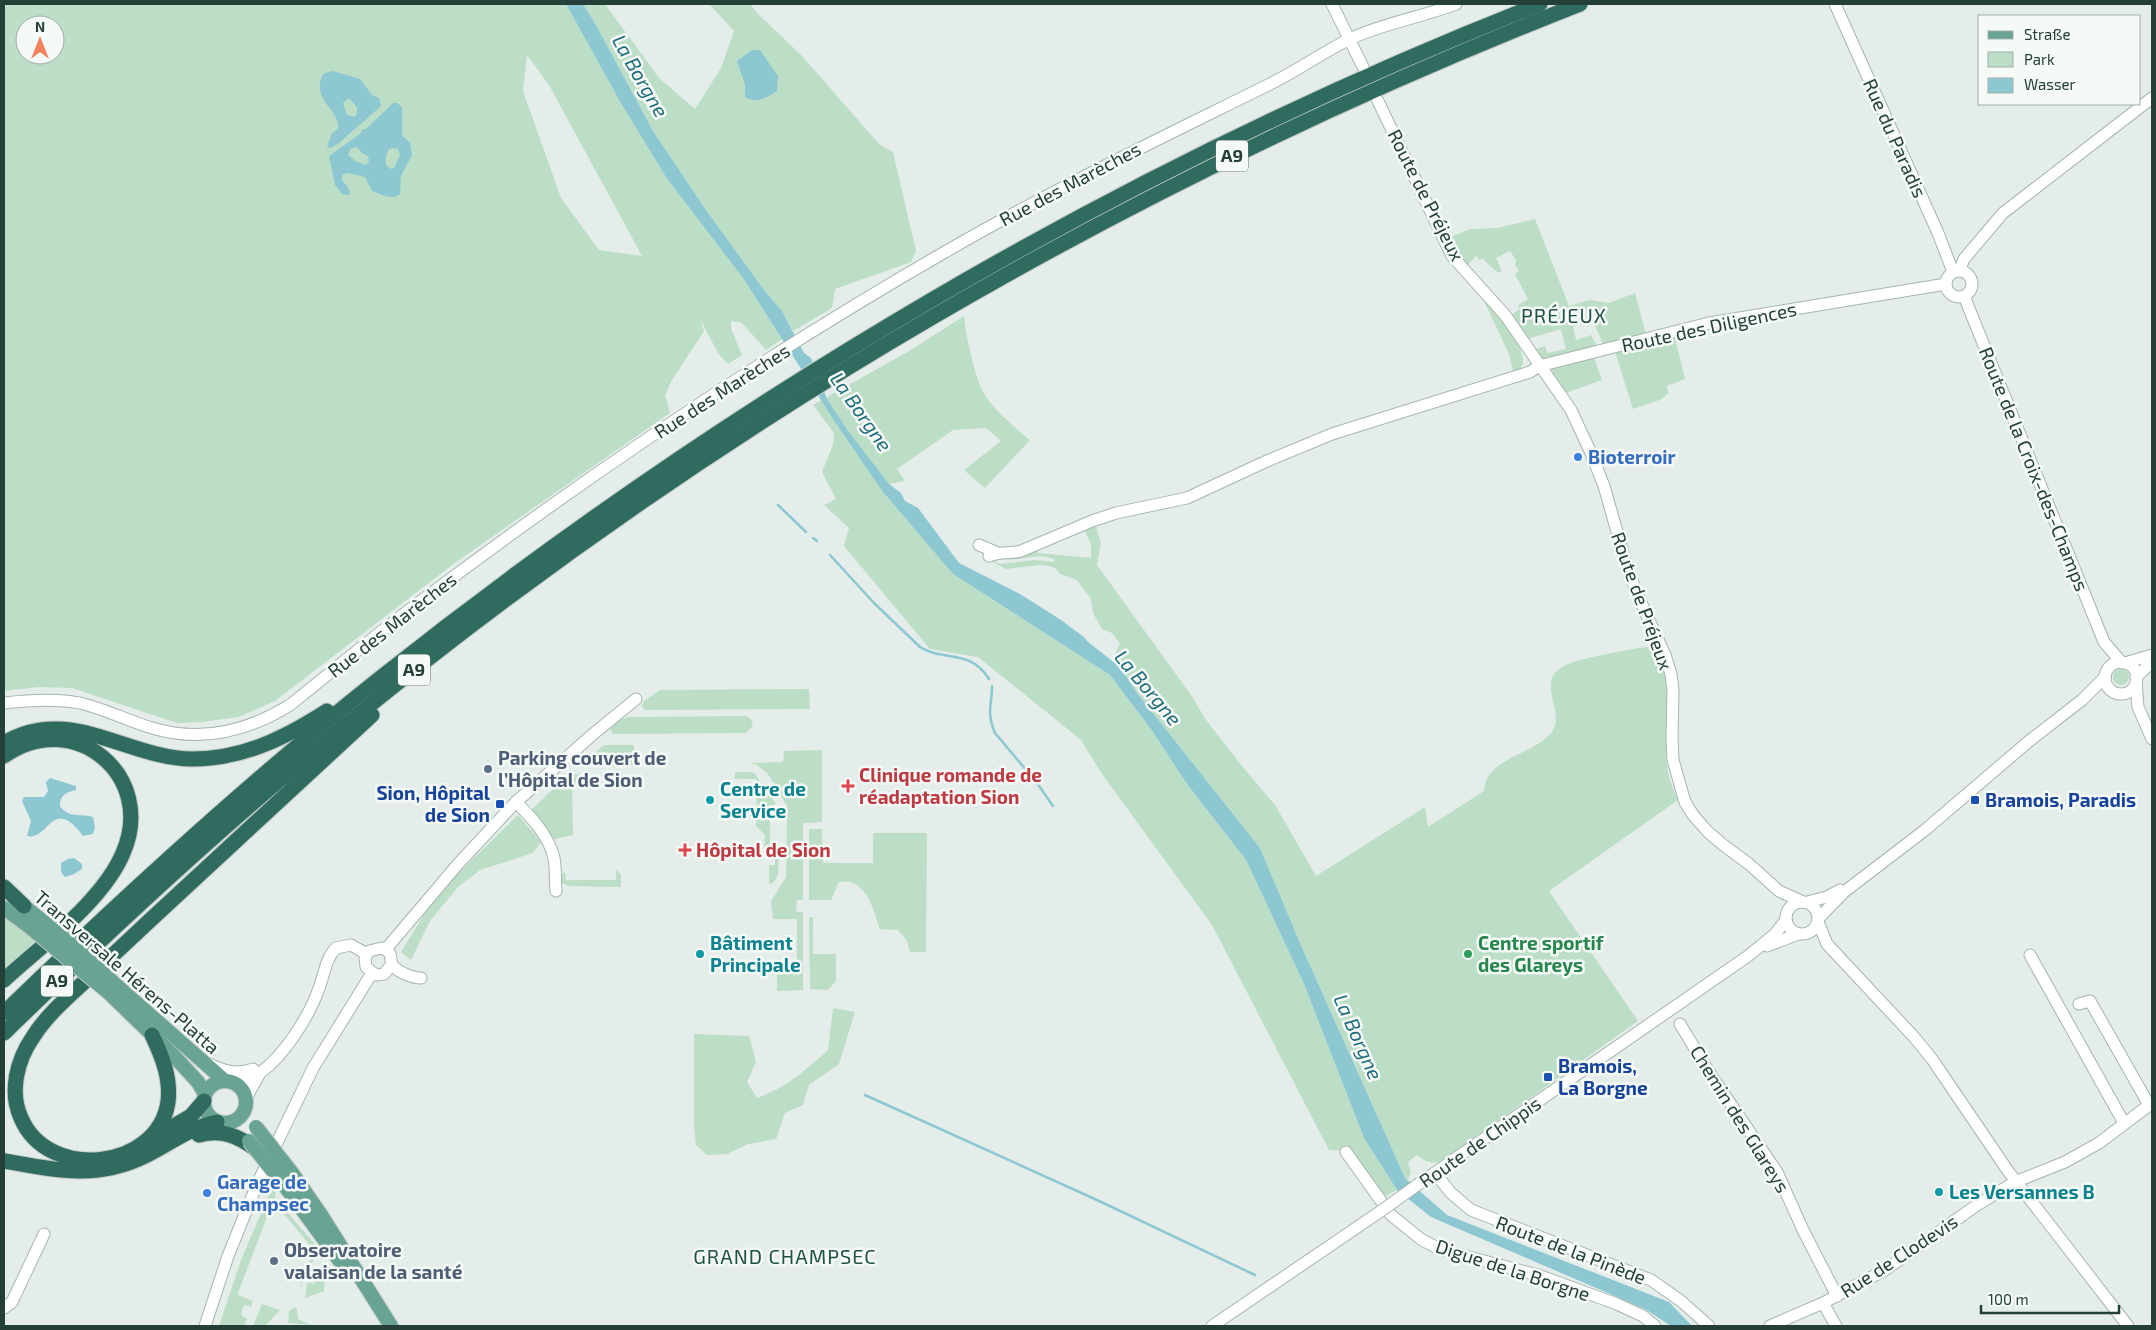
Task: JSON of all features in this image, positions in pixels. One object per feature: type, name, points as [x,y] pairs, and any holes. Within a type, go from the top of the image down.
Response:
[{"type":"highway","name":"A9","points":[[4,1013],[100,921],[204,827],[377,680],[586,523],[1057,230],[1204,154],[1353,83],[1540,4]]},
{"type":"highway","name":"A9","points":[[894,330],[1237,153],[1424,67],[1580,4]]},
{"type":"highway","name":"A9","points":[[4,1033],[111,930],[221,830],[343,726],[461,633],[734,431]]},
{"type":"highway","points":[[251,1144],[232,1135],[211,1133],[154,1145],[113,1157],[84,1161],[65,1158],[42,1146],[25,1126],[16,1099],[17,1071],[29,1043],[43,1022],[60,1004],[461,633]]},
{"type":"highway","points":[[4,744],[28,732],[44,729],[62,729],[82,731],[144,751],[173,757],[192,759],[231,756],[262,746],[284,736],[377,680]]},
{"type":"highway","points":[[4,756],[29,742],[46,739],[71,741],[88,747],[104,758],[120,776],[129,799],[131,821],[126,844],[112,875],[80,910],[4,980]]},
{"type":"highway","points":[[4,887],[24,906]]},
{"type":"highway","points":[[152,1035],[166,1071],[169,1091],[166,1110],[154,1145]]},
{"type":"highway","points":[[4,1161],[59,1171],[89,1172],[126,1164],[191,1116],[204,1098]]},
{"type":"highway","points":[[154,1145],[194,1128],[222,1122]]},
{"type":"main road","name":"Transversale Hérens-Platta","points":[[4,892],[24,906],[35,924]]},
{"type":"main road","name":"Transversale Hérens-Platta","points":[[4,908],[35,924],[79,952],[152,1035],[195,1079],[204,1098]]},
{"type":"main road","name":"Transversale Hérens-Platta","points":[[112,989],[228,1081]]},
{"type":"main road","points":[[380,1326],[354,1282],[285,1186],[251,1144],[222,1122],[208,1115],[204,1098],[213,1084],[228,1081],[242,1090],[245,1104],[256,1127],[292,1173],[321,1215],[391,1326]]},
{"type":"main road","points":[[222,1122],[238,1119],[245,1104]]},
{"type":"street","points":[[1332,4],[1363,67]]},
{"type":"street","name":"Rue des Marèches","points":[[4,703],[34,700],[79,703],[154,729],[175,734],[224,734],[269,718],[290,705],[422,600],[522,527],[739,378],[871,295],[1024,208],[1143,146],[1268,86],[1349,40],[1375,29],[1456,4]]},
{"type":"street","name":"Rue du Paradis","points":[[1835,4],[1956,272]]},
{"type":"street","points":[[1956,272],[1967,274],[1972,281],[1970,290],[1964,296],[1952,295],[1946,284],[1947,277],[1956,272],[1964,259],[2003,213],[2152,98]]},
{"type":"street","name":"Route de Préjeux","points":[[1378,101],[1452,256],[1505,315],[1571,410],[1591,453],[1604,486],[1627,567],[1665,655],[1673,690],[1673,760],[1685,802],[1707,831],[1785,895],[1805,902]]},
{"type":"street","name":"Route des Diligences","points":[[979,545],[992,554],[1021,551],[1116,513],[1187,498],[1267,461],[1332,434],[1530,372],[1539,366],[1709,322],[1946,284]]},
{"type":"street","name":"Route de la Croix-des-Champs","points":[[1964,296],[2104,642],[2123,663]]},
{"type":"street","name":"Route de la Croix-des-Champs","points":[[2104,642],[2105,676]]},
{"type":"street","points":[[2140,713],[2107,685],[2105,676],[2112,665],[2152,655]]},
{"type":"street","points":[[2114,692],[2130,691],[2136,679],[2152,662]]},
{"type":"street","points":[[2123,663],[2134,669],[2140,713],[2152,739]]},
{"type":"street","name":"Route de Chippis","points":[[1748,956],[1772,943],[1812,930],[1834,902],[1863,877],[1925,830],[2028,742],[2082,699],[2105,676]]},
{"type":"street","name":"Route de Chippis","points":[[2082,699],[2099,692],[2114,692]]},
{"type":"street","points":[[386,949],[458,864],[516,802],[636,699]]},
{"type":"street","points":[[516,802],[538,826],[550,846],[554,859],[556,891]]},
{"type":"street","name":"Route de Chippis","points":[[1212,1326],[1748,956],[1775,934],[1792,905],[1827,897],[1863,877]]},
{"type":"street","name":"Route de Préjeux","points":[[1773,886],[1781,900],[1786,918]]},
{"type":"street","points":[[1805,902],[1816,909],[1827,944],[1914,1037],[1932,1059],[2016,1182],[2128,1326]]},
{"type":"street","points":[[1786,918],[1789,927],[1800,934],[1827,944]]},
{"type":"street","points":[[245,1104],[260,1073],[275,1059],[296,1032],[311,1008],[333,951],[343,945],[351,945],[367,954]]},
{"type":"street","points":[[377,948],[386,949],[391,956],[392,964],[384,974],[372,973],[366,967],[367,954],[377,948]]},
{"type":"street","points":[[2030,955],[2124,1123]]},
{"type":"street","points":[[392,964],[410,977],[421,978]]},
{"type":"street","points":[[205,1326],[228,1256],[258,1182],[312,1068],[372,973]]},
{"type":"street","points":[[2079,1004],[2090,1001],[2150,1104]]},
{"type":"street","name":"Chemin des Glareys","points":[[1680,1024],[1709,1072],[1777,1172],[1802,1230],[1837,1296]]},
{"type":"street","points":[[199,1059],[224,1070],[241,1073],[275,1059]]},
{"type":"street","points":[[228,1081],[260,1073]]},
{"type":"street","name":"Rue de Clodevis","points":[[1770,1326],[1823,1303],[1885,1270],[1977,1205],[2016,1182],[2065,1162],[2099,1143],[2150,1104]]},
{"type":"street","name":"Digue de la Borgne","points":[[1346,1152],[1391,1215],[1422,1240],[1442,1250],[1538,1275],[1616,1304],[1643,1316],[1655,1326]]},
{"type":"street","name":"Route de la Pinède","points":[[1435,1173],[1451,1193],[1471,1210],[1650,1280],[1681,1301],[1709,1326]]},
{"type":"street","points":[[4,1308],[12,1302],[44,1234]]},
{"type":"street","points":[[1823,1303],[1836,1326]]},
{"type":"green space","points":[[4,4],[566,4],[618,98],[743,278],[782,339],[766,350],[742,323],[731,321],[731,328],[742,355],[728,364],[718,353],[699,317],[704,331],[672,380],[665,395],[670,413],[456,562],[275,701],[239,717],[177,723],[72,688],[38,687],[4,691]],"holes":[[[527,55],[549,85],[642,256],[599,250],[561,198],[523,91]]]},
{"type":"green space","points":[[583,4],[605,4],[659,78],[695,109],[721,68],[734,31],[709,4],[750,4],[803,57],[880,145],[893,152],[916,251],[911,262],[835,289],[832,308],[793,331],[782,311],[764,290],[706,210],[653,131]]},
{"type":"green space","points":[[1535,219],[1569,306],[1589,300],[1609,303],[1635,293],[1646,334],[1603,344],[1594,323],[1602,321],[1599,308],[1586,311],[1587,323],[1573,326],[1576,340],[1591,335],[1597,346],[1542,359],[1535,349],[1545,346],[1547,353],[1566,349],[1561,329],[1527,339],[1511,315],[1520,309],[1518,305],[1528,299],[1515,274],[1519,271],[1515,265],[1516,260],[1510,251],[1496,258],[1502,271],[1498,273],[1482,258],[1480,261],[1476,256],[1467,266],[1461,260],[1448,238],[1470,229],[1497,228]]},
{"type":"green space","points":[[1482,297],[1508,328],[1519,347],[1523,363],[1514,376],[1509,354]]},
{"type":"green space","points":[[964,316],[971,355],[983,392],[998,411],[1030,440],[985,488],[964,470],[1001,441],[986,428],[953,430],[897,469],[905,481],[889,484],[883,492],[953,574],[1110,675],[1153,732],[1187,784],[1246,860],[1304,984],[1364,1138],[1397,1190],[1382,1198],[1351,1151],[1329,1150],[1212,925],[1102,774],[1081,740],[978,657],[930,649],[844,546],[849,528],[824,505],[836,499],[822,472],[833,445],[834,433],[813,405],[911,350]]},
{"type":"green space","points":[[1674,334],[1685,379],[1667,386],[1668,393],[1662,399],[1633,409],[1614,348]]},
{"type":"green space","points":[[1593,355],[1602,380],[1566,393],[1553,375],[1552,370],[1557,364]]},
{"type":"green space","name":"Centre sportif des Glareys","points":[[1095,523],[1101,543],[1097,565],[1191,695],[1206,720],[1275,805],[1316,876],[1425,807],[1428,827],[1484,791],[1486,780],[1492,771],[1511,758],[1533,747],[1551,733],[1556,719],[1551,681],[1554,674],[1561,668],[1580,660],[1634,649],[1649,647],[1660,652],[1669,704],[1666,761],[1670,781],[1678,800],[1549,891],[1638,1021],[1440,1162],[1427,1162],[1417,1155],[1408,1162],[1411,1173],[1408,1180],[1405,1178],[1300,943],[1260,848],[1137,693],[1114,656],[1120,644],[1112,633],[1102,629],[1093,613],[1091,599],[1077,580],[1060,574],[1055,568],[1049,566],[1040,565],[1006,569],[987,559],[1001,564],[1034,560],[1055,562],[1054,559],[1040,556],[1011,560],[997,557],[1034,548],[1038,553],[1091,558],[1091,544],[1083,527]]},
{"type":"green space","points":[[2118,669],[2124,669],[2129,674],[2127,683],[2118,685],[2113,680],[2113,674]]},
{"type":"green space","points":[[809,689],[810,709],[645,710],[642,706],[643,702],[660,690]]},
{"type":"green space","points":[[746,716],[751,719],[753,726],[746,733],[613,734],[610,729],[618,721],[628,717]]},
{"type":"green space","points":[[604,745],[634,745],[634,765],[581,765]]},
{"type":"green space","points":[[822,750],[822,822],[803,823],[803,900],[797,900],[796,912],[803,912],[803,990],[777,991],[777,972],[781,971],[781,966],[797,966],[797,919],[773,919],[771,901],[786,877],[787,806],[768,774],[757,765],[750,763],[783,762],[784,751]]},
{"type":"green space","points":[[735,772],[752,772],[755,774],[776,804],[770,806],[770,846],[779,846],[778,875],[773,883],[769,884],[769,865],[775,865],[775,852],[764,852],[765,835],[756,826],[757,779],[735,779]]},
{"type":"green space","points":[[580,774],[580,783],[572,785],[573,835],[555,839],[531,810],[568,775]]},
{"type":"green space","points":[[518,815],[541,842],[533,853],[480,870],[458,887],[430,921],[411,960],[401,952],[436,895]]},
{"type":"green space","points":[[809,829],[822,829],[823,863],[873,863],[873,833],[927,833],[926,952],[910,952],[907,941],[898,930],[880,929],[867,896],[856,884],[839,882],[831,900],[809,900]]},
{"type":"green space","points":[[616,869],[621,875],[621,887],[568,886],[560,882],[560,875],[565,872],[566,880],[616,880]]},
{"type":"green space","points":[[4,916],[35,941],[4,971]]},
{"type":"green space","points":[[809,917],[813,917],[813,954],[836,954],[836,981],[828,990],[810,989]]},
{"type":"green space","points":[[833,1008],[855,1012],[839,1064],[809,1085],[803,1105],[785,1113],[776,1139],[748,1144],[727,1154],[707,1155],[696,1145],[694,1126],[694,1034],[749,1036],[756,1062],[747,1082],[757,1098],[787,1083],[828,1050]]},
{"type":"green space","points":[[274,1183],[276,1187],[275,1198],[319,1249],[297,1293],[314,1250],[278,1207],[270,1209],[238,1293],[238,1295],[253,1301],[251,1307],[244,1305],[241,1315],[247,1319],[244,1326],[219,1326],[241,1260]]},
{"type":"green space","points":[[318,1275],[325,1280],[324,1291],[305,1298],[307,1284],[309,1282],[314,1284]]},
{"type":"green space","points":[[262,1304],[280,1310],[265,1326],[253,1326]]},
{"type":"green space","points":[[295,1307],[298,1319],[311,1325],[288,1323],[289,1311]]},
{"type":"water","points":[[566,4],[583,4],[653,131],[706,210],[764,290],[782,311],[804,353],[811,358],[827,399],[848,431],[889,484],[901,493],[905,501],[918,508],[959,563],[1020,594],[1061,620],[1120,667],[1137,693],[1260,848],[1300,943],[1405,1178],[1447,1215],[1669,1302],[1692,1326],[1671,1326],[1645,1309],[1431,1217],[1397,1190],[1364,1138],[1304,984],[1246,860],[1187,784],[1153,732],[1110,675],[953,574],[883,492],[835,422],[743,278],[666,177],[618,98]]},
{"type":"water","points":[[752,50],[760,50],[778,76],[777,91],[757,100],[745,97],[745,84],[737,61]]},
{"type":"water","points":[[333,71],[360,79],[372,95],[379,98],[381,106],[331,148],[327,147],[332,133],[338,129],[338,122],[320,91],[323,74]],"holes":[[[349,98],[357,108],[355,117],[347,115],[343,103]]]},
{"type":"water","points":[[393,103],[397,103],[402,107],[402,135],[410,143],[412,155],[401,176],[400,194],[397,196],[386,196],[372,191],[365,177],[348,173],[342,175],[342,180],[349,189],[350,195],[342,194],[335,185],[329,156],[360,134],[363,129],[366,129]],"holes":[[[357,147],[368,156],[369,161],[366,165],[357,162],[348,155],[351,148]],[[389,149],[398,149],[400,155],[394,168],[391,169],[386,165],[386,156]]]},
{"type":"water","points":[[50,778],[76,786],[76,790],[62,797],[60,806],[67,813],[93,817],[95,827],[93,834],[83,836],[73,824],[64,819],[57,819],[34,836],[27,836],[31,821],[22,801],[24,797],[44,797],[48,791],[46,782]]},
{"type":"water","points":[[74,858],[82,864],[82,869],[65,877],[61,872],[61,863]]},
{"type":"waterway","points":[[778,505],[806,532]]},
{"type":"waterway","points":[[813,538],[817,541]]},
{"type":"waterway","points":[[830,555],[874,603],[920,647],[938,654],[965,659],[982,669],[989,679]]},
{"type":"waterway","points":[[992,686],[990,714],[995,733],[1037,783],[1053,806]]},
{"type":"waterway","points":[[865,1095],[1097,1200],[1255,1275]]},
{"type":"place","name":"Bioterroir","points":[[1578,457]]},
{"type":"place","name":"Parking couvert de l’Hôpital de Sion","points":[[488,769]]},
{"type":"place","name":"Clinique romande de réadaptation Sion","points":[[848,786]]},
{"type":"place","name":"Centre de Service","points":[[710,800]]},
{"type":"place","name":"Bramois, Paradis","points":[[1975,800]]},
{"type":"place","name":"Sion, Hôpital de Sion","points":[[500,804]]},
{"type":"place","name":"Hôpital de Sion","points":[[685,850]]},
{"type":"place","name":"Bâtiment Principale","points":[[700,954]]},
{"type":"place","name":"Centre sportif des Glareys","points":[[1468,954]]},
{"type":"place","name":"Bramois, La Borgne","points":[[1548,1077]]},
{"type":"place","name":"Les Versannes B","points":[[1939,1192]]},
{"type":"place","name":"Garage de Champsec","points":[[207,1193]]},
{"type":"place","name":"Observatoire valaisan de la santé","points":[[274,1261]]},
{"type":"district","name":"PRÉJEUX","points":[[1564,316]]},
{"type":"district","name":"GRAND CHAMPSEC","points":[[785,1257]]},
{"type":"water label","name":"La Borgne","points":[[640,76]]},
{"type":"water label","name":"La Borgne","points":[[861,412]]},
{"type":"water label","name":"La Borgne","points":[[1148,688]]},
{"type":"water label","name":"La Borgne","points":[[1358,1037]]}]
